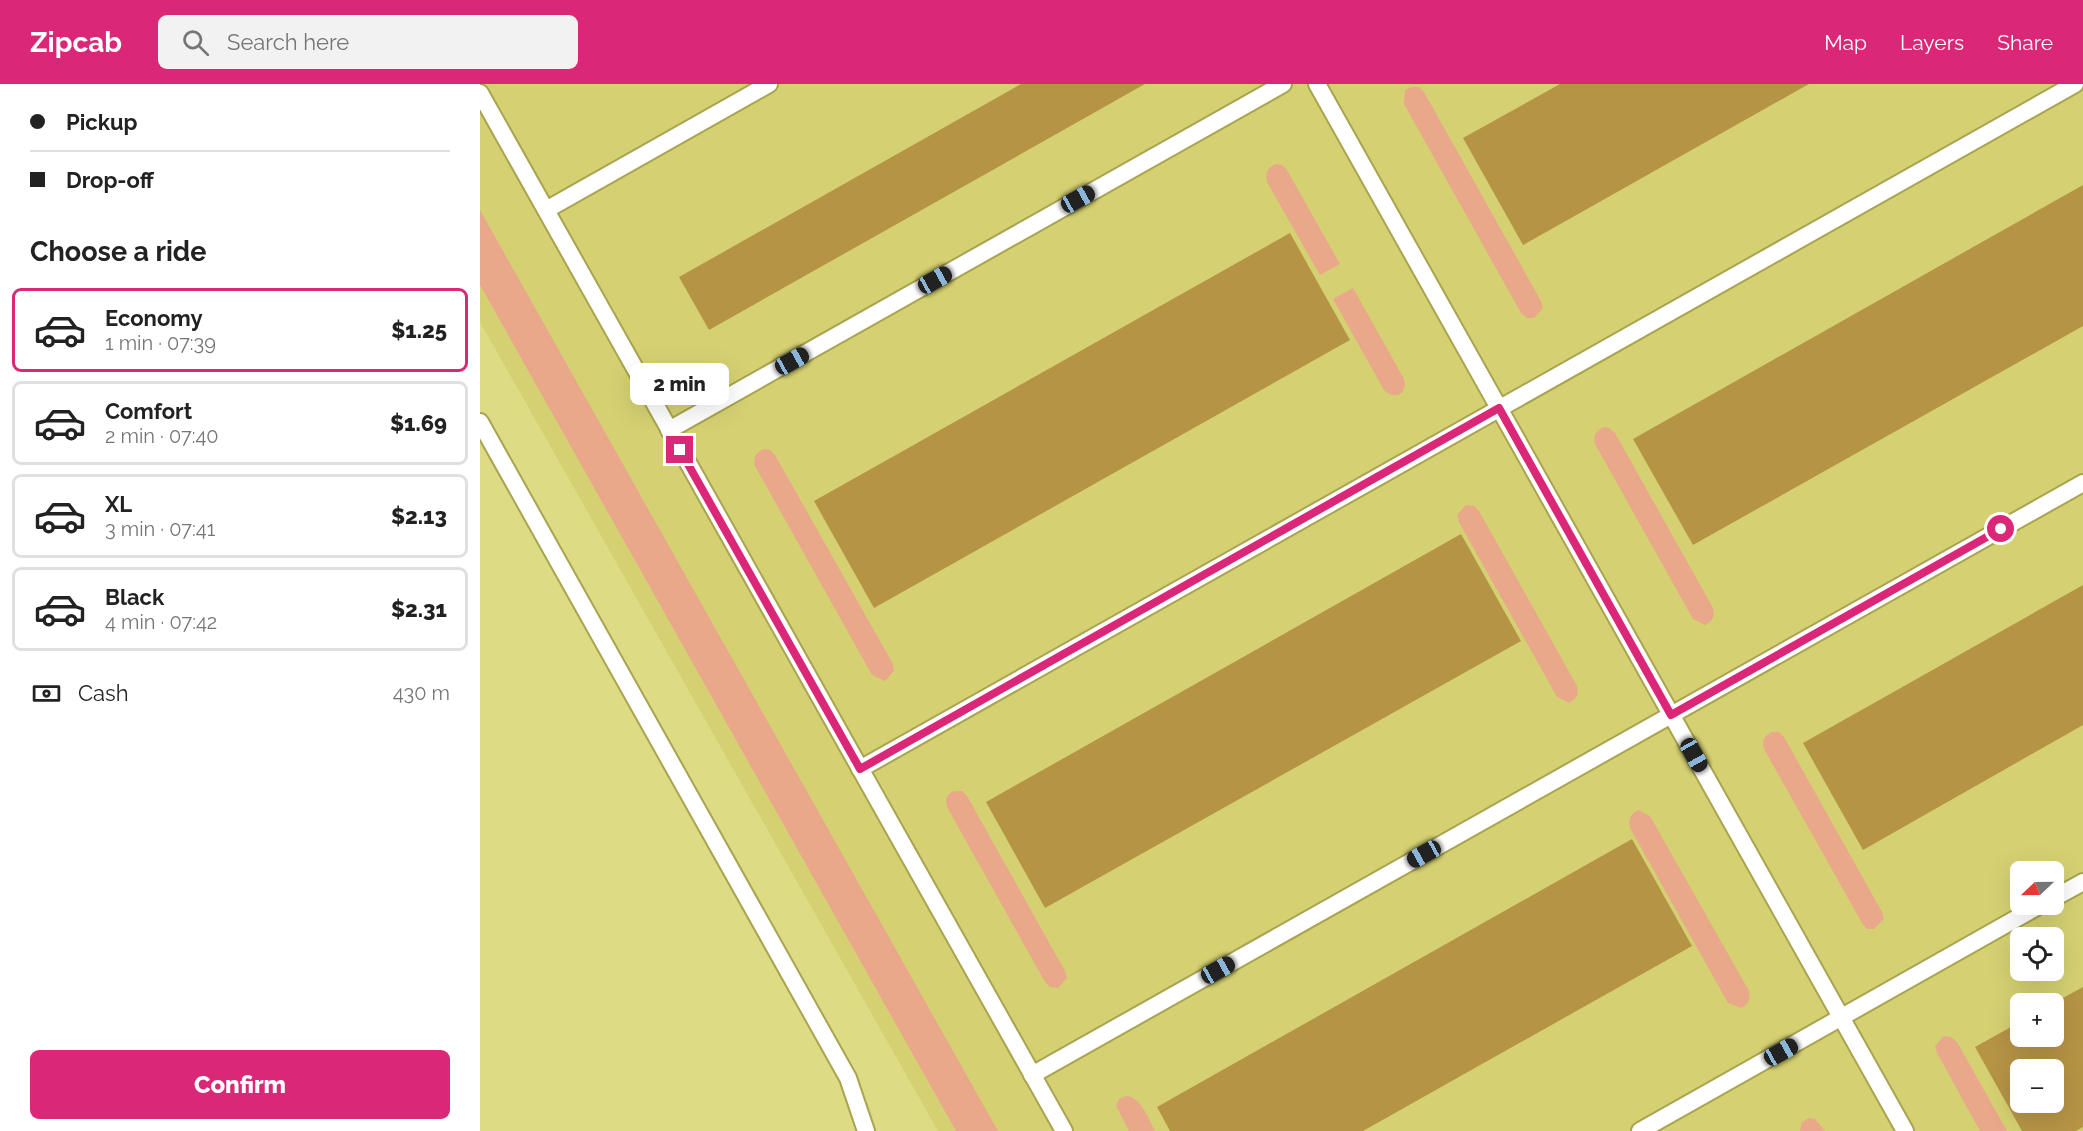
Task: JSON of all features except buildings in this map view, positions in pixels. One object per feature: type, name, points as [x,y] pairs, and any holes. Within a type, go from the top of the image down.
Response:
[{"type":"lane","points":[[546,210],[770,84]]},
{"type":"lane","points":[[669,430],[1283,84]]},
{"type":"lane","points":[[1317,84],[1905,1131]]},
{"type":"lane","points":[[860,769],[2075,84]]},
{"type":"lane","points":[[480,93],[1064,1131]]},
{"type":"lane","points":[[480,422],[848,1078],[866,1131]]},
{"type":"lane","points":[[1032,1075],[2083,483]]},
{"type":"lane","points":[[2064,892],[2083,882]]},
{"type":"lane","points":[[1640,1131],[2023,915]]},
{"type":"shaded area","points":[[480,84],[2083,84],[2083,1131],[938,1131],[480,322]]},
{"type":"shaded area","points":[[1419,87],[1424,92],[1541,301],[1543,308],[1534,318],[1527,318],[1521,313],[1404,104],[1405,90]]},
{"type":"shaded area","points":[[1275,164],[1282,165],[1287,170],[1340,264],[1320,275],[1267,182],[1267,172]]},
{"type":"shaded area","points":[[480,210],[998,1131],[956,1131],[480,285]]},
{"type":"shaded area","points":[[1353,288],[1404,379],[1404,389],[1400,394],[1392,395],[1384,390],[1333,299]]},
{"type":"shaded area","points":[[1603,427],[1615,433],[1713,608],[1713,618],[1705,625],[1693,619],[1595,444],[1595,434]]},
{"type":"shaded area","points":[[763,449],[770,450],[775,455],[893,664],[894,671],[885,681],[872,675],[755,466],[755,456]]},
{"type":"shaded area","points":[[1466,505],[1474,506],[1479,511],[1577,686],[1577,696],[1569,703],[1557,697],[1459,522],[1457,515]]},
{"type":"shaded area","points":[[1772,732],[1779,732],[1784,737],[1882,912],[1884,919],[1874,929],[1867,929],[1862,923],[1764,749],[1764,739]]},
{"type":"shaded area","points":[[954,791],[962,791],[967,796],[1065,971],[1067,978],[1058,988],[1050,987],[1045,982],[947,807],[947,798]]},
{"type":"shaded area","points":[[1638,810],[1650,816],[1749,991],[1748,1001],[1741,1008],[1728,1003],[1630,828],[1630,818]]},
{"type":"shaded area","points":[[1944,1036],[1951,1037],[1957,1042],[2007,1131],[1980,1131],[1937,1053],[1935,1046]]},
{"type":"shaded area","points":[[1126,1096],[1140,1104],[1155,1131],[1129,1131],[1116,1106],[1119,1099]]},
{"type":"shaded area","points":[[1809,1118],[1815,1119],[1825,1131],[1800,1131],[1802,1122]]},
{"type":"route","points":[[680,450],[860,769],[1499,408],[1671,715],[2001,529]]}]
